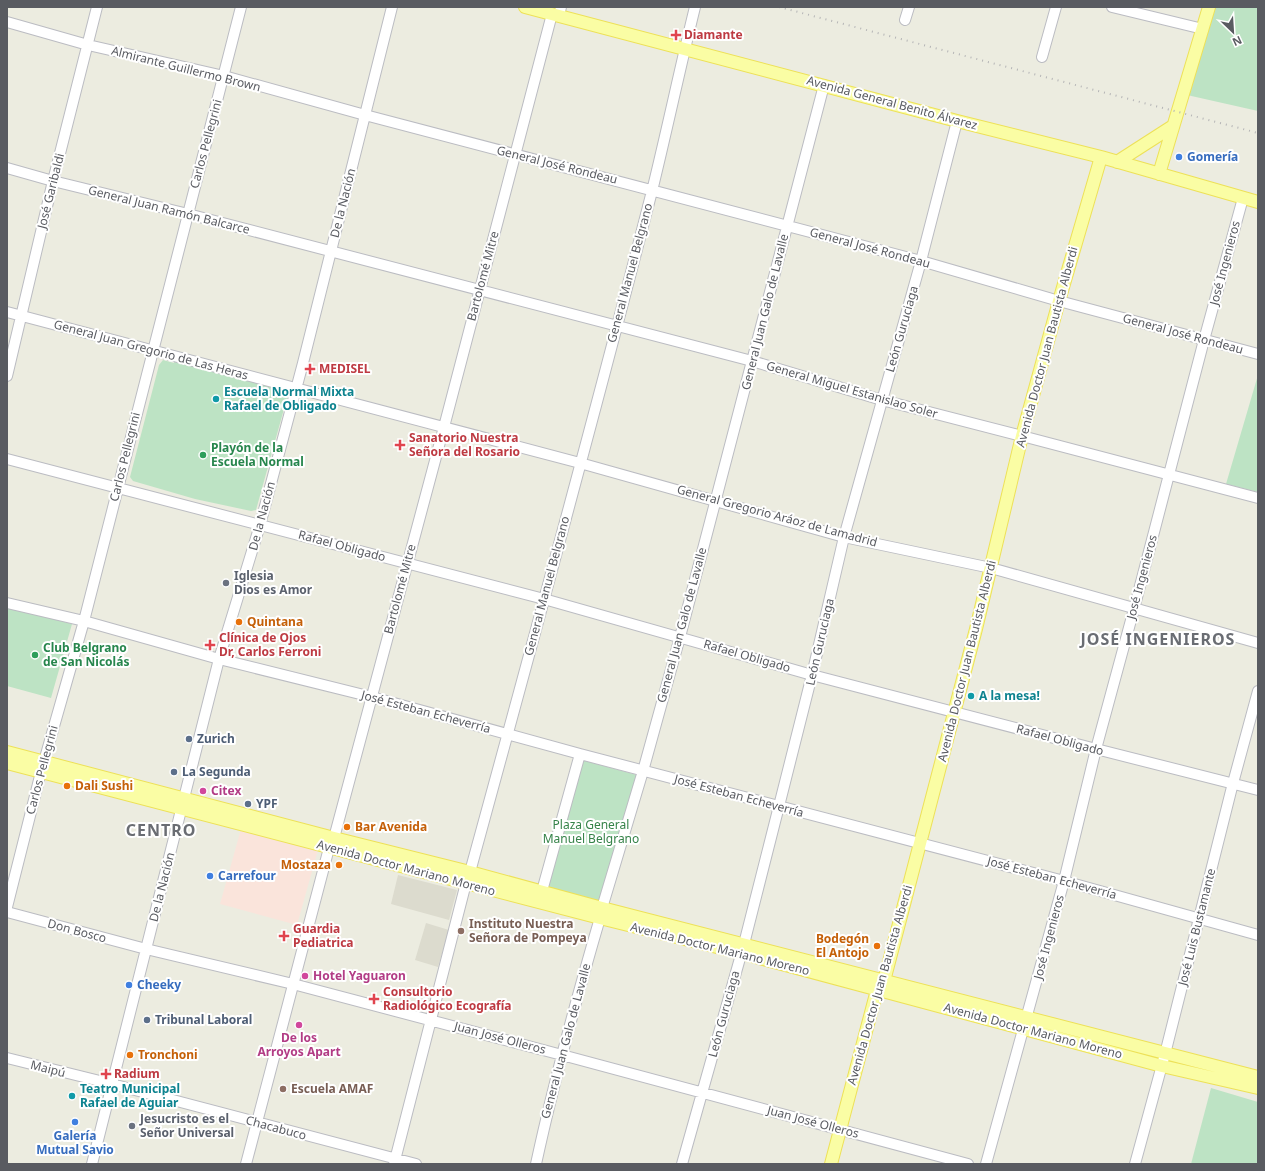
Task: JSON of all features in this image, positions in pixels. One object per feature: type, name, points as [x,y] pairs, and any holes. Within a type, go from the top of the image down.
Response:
[{"type":"main road","name":"Avenida General Benito Álvarez","points":[[525,7],[553,11],[685,49],[957,121],[1101,157],[1258,202]]},
{"type":"main road","points":[[1159,174],[1209,7]]},
{"type":"main road","points":[[1117,162],[1173,126]]},
{"type":"main road","name":"Avenida Doctor Juan Bautista Alberdi","points":[[831,1164],[881,986],[954,712],[991,568],[1022,436],[1101,157]]},
{"type":"main road","points":[[7,752],[42,767]]},
{"type":"main road","points":[[7,763],[42,767]]},
{"type":"main road","name":"Avenida Doctor Mariano Moreno","points":[[42,767],[1025,1023],[1165,1054],[1258,1078]]},
{"type":"main road","name":"Avenida Doctor Mariano Moreno","points":[[468,878],[542,891],[601,913]]},
{"type":"main road","name":"Avenida Doctor Mariano Moreno","points":[[1025,1023],[1162,1066],[1258,1088]]},
{"type":"street","name":"José Garibaldi","points":[[7,376],[53,181],[97,7]]},
{"type":"street","name":"Carlos Pellegrini","points":[[7,907],[42,767],[84,621],[224,76],[240,7]]},
{"type":"street","name":"De la Nación","points":[[92,1164],[219,659],[260,525],[392,7]]},
{"type":"street","name":"General Manuel Belgrano","points":[[394,1161],[652,190],[695,7]]},
{"type":"street","points":[[905,20],[909,7]]},
{"type":"street","points":[[1042,57],[1056,7]]},
{"type":"street","points":[[1112,7],[1203,29]]},
{"type":"street","name":"Bartolomé Mitre","points":[[246,1164],[258,1123],[293,984],[444,427],[553,11]]},
{"type":"street","name":"Almirante Guillermo Brown","points":[[7,22],[88,45],[224,76],[365,115]]},
{"type":"street","name":"General Juan Galo de Lavalle","points":[[536,1164],[580,986],[643,771],[680,637],[824,85]]},
{"type":"street","name":"General José Rondeau","points":[[365,115],[787,225],[921,261],[1059,301],[1258,354]]},
{"type":"street","name":"León Guruciaga","points":[[682,1164],[742,949],[779,806],[812,675],[844,537],[921,261],[957,121]]},
{"type":"street","name":"General Juan Ramón Balcarce","points":[[7,168],[330,252]]},
{"type":"street","name":"José Ingenieros","points":[[986,1164],[1064,881],[1096,749],[1243,198]]},
{"type":"street","name":"General Miguel Estanislao Soler","points":[[330,252],[752,361],[882,400],[1258,498]]},
{"type":"street","name":"General Juan Gregorio de Las Heras","points":[[7,312],[296,388]]},
{"type":"street","name":"General Gregorio Aráoz de Lamadrid","points":[[296,388],[580,463],[844,537],[991,568],[1258,643]]},
{"type":"street","name":"Rafael Obligado","points":[[7,459],[544,599],[812,675],[1258,790]]},
{"type":"street","name":"José Esteban Echeverría","points":[[7,603],[84,621],[219,659],[372,697],[643,771],[1064,881],[1258,935]]},
{"type":"street","name":"José Luis Bustamante","points":[[1135,1164],[1162,1066],[1198,918],[1258,690]]},
{"type":"street","points":[[542,891],[580,754]]},
{"type":"street","name":"Don Bosco","points":[[7,912],[146,949]]},
{"type":"street","name":"Juan José Olleros","points":[[146,949],[293,984],[431,1020],[968,1164]]},
{"type":"street","name":"Maipú","points":[[7,1058],[112,1084]]},
{"type":"street","name":"Chacabuco","points":[[112,1084],[394,1161],[416,1164]]},
{"type":"shaded area","points":[[241,829],[318,850],[297,925],[220,904]]},
{"type":"shaded area","points":[[398,875],[457,890],[449,920],[391,904]]},
{"type":"shaded area","points":[[426,923],[449,930],[438,967],[415,960]]},
{"type":"green space","points":[[1215,7],[1258,7],[1258,111],[1187,95]]},
{"type":"green space","points":[[163,360],[174,363],[175,360],[272,387],[273,389],[284,392],[287,398],[256,510],[251,511],[195,499],[133,481],[130,477],[159,365]]},
{"type":"green space","points":[[1258,375],[1258,492],[1226,484]]},
{"type":"green space","name":"Club Belgrano de San Nicolás","points":[[7,606],[72,624],[51,698],[7,686]]},
{"type":"green space","name":"Plaza General Manuel Belgrano","points":[[582,760],[637,775],[600,903],[545,887]]},
{"type":"green space","points":[[1211,1088],[1258,1102],[1258,1164],[1191,1164]]},
{"type":"railway","points":[[779,7],[1258,133]]},
{"type":"place","name":"Diamante","points":[[676,35]]},
{"type":"place","name":"Gomería","points":[[1179,157]]},
{"type":"place","name":"MEDISEL","points":[[310,369]]},
{"type":"place","name":"Escuela Normal Mixta Rafael de Obligado","points":[[216,399]]},
{"type":"place","name":"Sanatorio Nuestra Señora del Rosario","points":[[400,445]]},
{"type":"place","name":"Playón de la Escuela Normal","points":[[203,455]]},
{"type":"place","name":"Iglesia Dios es Amor","points":[[226,583]]},
{"type":"place","name":"Quintana","points":[[239,622]]},
{"type":"place","name":"Clínica de Ojos Dr, Carlos Ferroni","points":[[210,645]]},
{"type":"place","name":"Club Belgrano de San Nicolás","points":[[35,655]]},
{"type":"place","name":"A la mesa!","points":[[971,696]]},
{"type":"place","name":"Zurich","points":[[189,739]]},
{"type":"place","name":"La Segunda","points":[[174,772]]},
{"type":"place","name":"Dali Sushi","points":[[67,786]]},
{"type":"place","name":"Citex","points":[[203,791]]},
{"type":"place","name":"YPF","points":[[248,804]]},
{"type":"place","name":"Bar Avenida","points":[[347,827]]},
{"type":"place","name":"Mostaza","points":[[339,865]]},
{"type":"place","name":"Carrefour","points":[[210,876]]},
{"type":"place","name":"Instituto Nuestra Señora de Pompeya","points":[[461,931]]},
{"type":"place","name":"Guardia Pediatrica","points":[[284,936]]},
{"type":"place","name":"Bodegón El Antojo","points":[[877,946]]},
{"type":"place","name":"Hotel Yaguaron","points":[[305,976]]},
{"type":"place","name":"Cheeky","points":[[129,985]]},
{"type":"place","name":"Consultorio Radiológico Ecografía","points":[[374,999]]},
{"type":"place","name":"Tribunal Laboral","points":[[147,1020]]},
{"type":"place","name":"De los Arroyos Apart","points":[[299,1025]]},
{"type":"place","name":"Tronchoni","points":[[130,1055]]},
{"type":"place","name":"Radium","points":[[106,1074]]},
{"type":"place","name":"Escuela AMAF","points":[[283,1089]]},
{"type":"place","name":"Teatro Municipal Rafael de Aguiar","points":[[72,1096]]},
{"type":"place","name":"Galería Mutual Savio","points":[[75,1122]]},
{"type":"place","name":"Jesucristo es el Señor Universal","points":[[132,1126]]},
{"type":"district","name":"JOSÉ INGENIEROS","points":[[1158,639]]},
{"type":"district","name":"CENTRO","points":[[161,830]]}]
